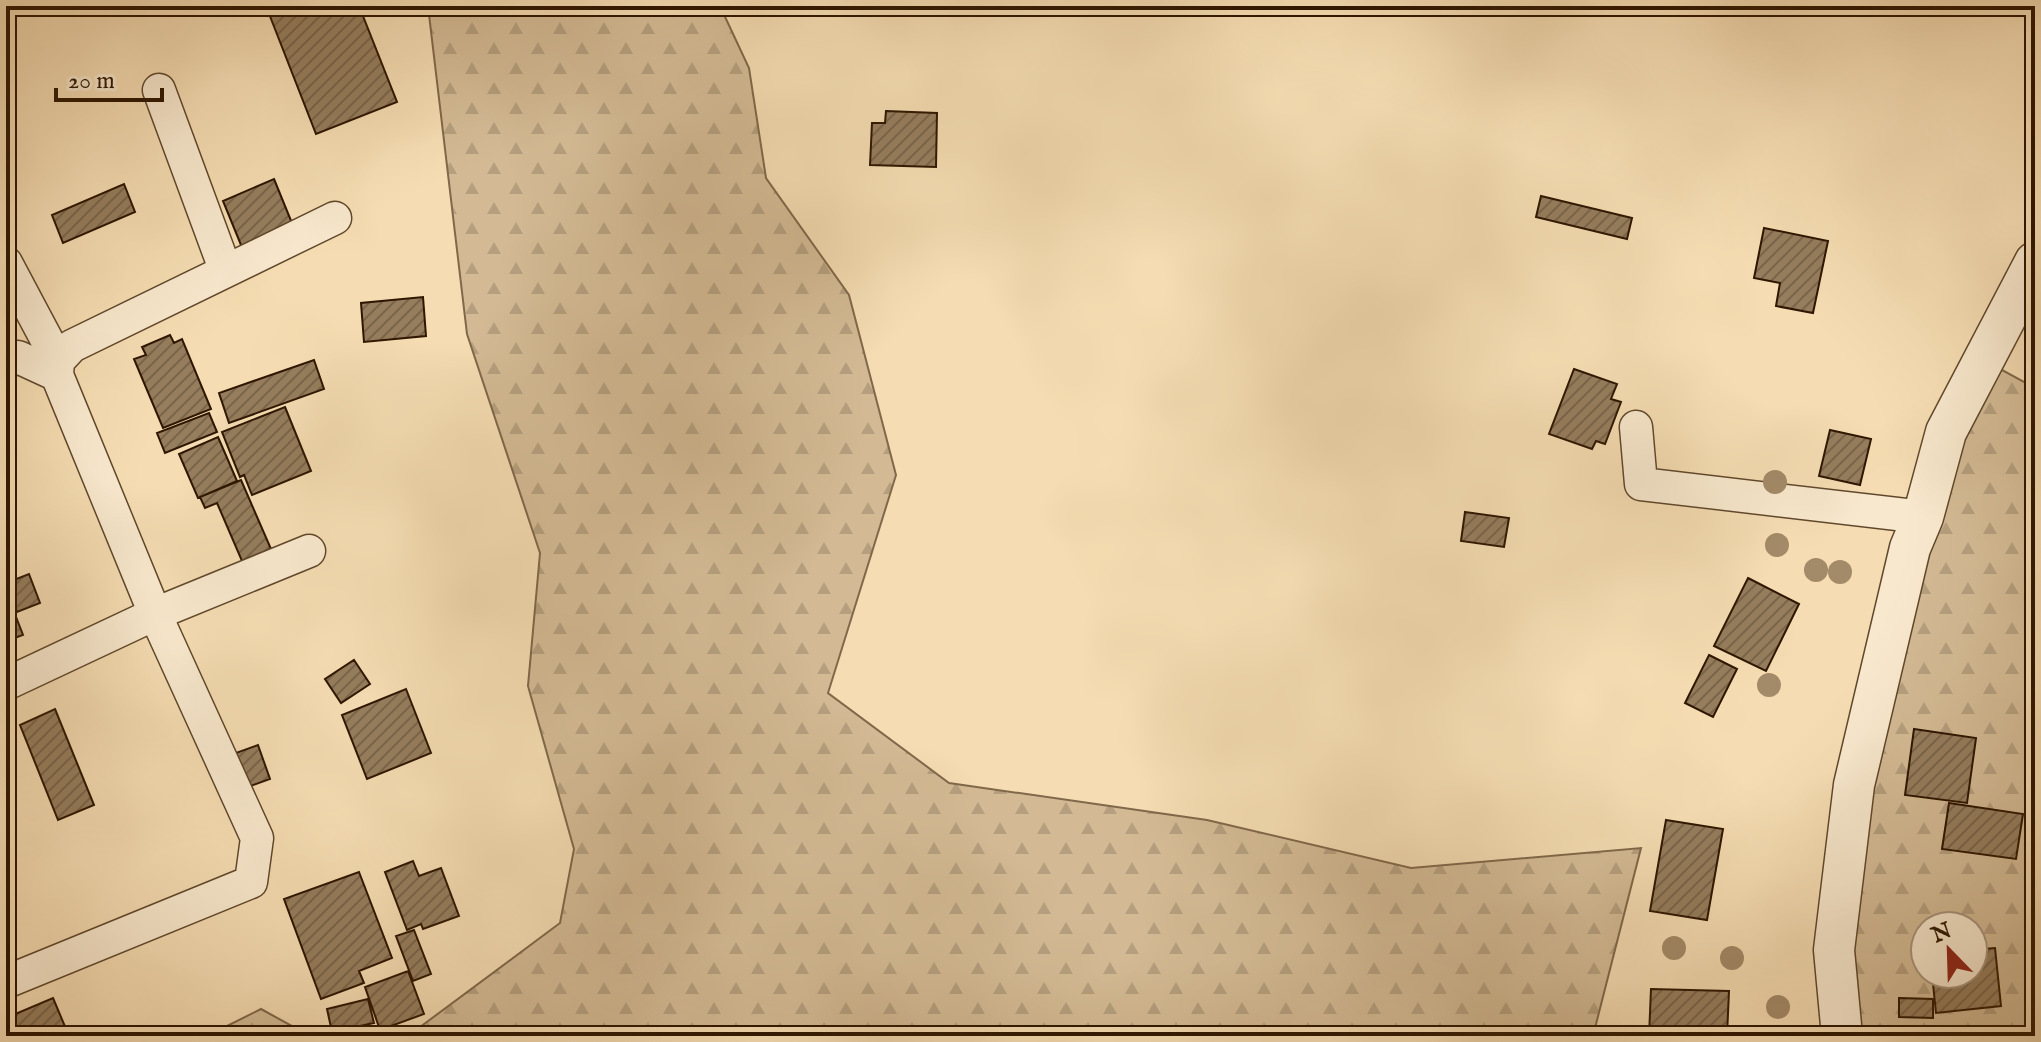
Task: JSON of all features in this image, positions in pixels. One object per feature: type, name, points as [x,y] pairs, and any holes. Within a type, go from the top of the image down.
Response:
[{"type":"street","points":[[159,90],[225,269]]},
{"type":"street","points":[[58,368],[72,346],[335,218]]},
{"type":"street","points":[[1842,1036],[1834,950],[1854,785],[1910,548],[1923,517],[1946,432],[2035,262]]},
{"type":"street","points":[[6,263],[58,368],[155,614],[257,838],[251,882],[6,982]]},
{"type":"street","points":[[6,362],[18,357],[58,368]]},
{"type":"street","points":[[1636,427],[1641,484],[1923,517]]},
{"type":"street","points":[[6,684],[155,614],[309,551]]},
{"type":"green space","points":[[428,6],[720,6],[749,68],[766,178],[849,295],[896,475],[828,693],[949,783],[1207,820],[1411,868],[1641,848],[1595,1028],[1598,1036],[408,1036],[560,923],[574,849],[528,686],[540,553],[467,334]]},
{"type":"green space","points":[[1991,364],[2035,388],[2035,1036],[1854,1036],[1849,782],[1918,508]]},
{"type":"green space","points":[[261,1009],[310,1036],[207,1036]]},
{"type":"building","points":[[266,6],[359,6],[397,102],[316,134]]},
{"type":"building","points":[[886,111],[937,113],[936,167],[870,165],[872,123],[885,123]]},
{"type":"building","points":[[274,179],[294,228],[243,250],[223,201]]},
{"type":"building","points":[[124,184],[135,212],[63,243],[52,215]]},
{"type":"building","points":[[1541,196],[1632,218],[1627,239],[1536,217]]},
{"type":"building","points":[[1764,228],[1828,241],[1813,313],[1776,306],[1780,283],[1754,278]]},
{"type":"building","points":[[423,297],[426,336],[364,342],[361,303]]},
{"type":"building","points":[[170,335],[174,343],[182,339],[211,409],[163,428],[134,359],[146,355],[142,347]]},
{"type":"building","points":[[314,360],[324,389],[229,423],[219,393]]},
{"type":"building","points":[[1574,369],[1617,384],[1611,399],[1621,402],[1605,444],[1596,441],[1592,449],[1549,434]]},
{"type":"building","points":[[285,407],[311,471],[252,495],[244,475],[240,477],[222,432]]},
{"type":"building","points":[[209,413],[217,432],[165,453],[157,433]]},
{"type":"building","points":[[1830,430],[1871,439],[1860,485],[1819,476]]},
{"type":"building","points":[[218,437],[237,481],[198,498],[179,454]]},
{"type":"building","points":[[241,480],[271,549],[242,561],[217,503],[205,508],[200,497]]},
{"type":"building","points":[[1465,512],[1509,518],[1504,547],[1461,541]]},
{"type":"building","points":[[29,574],[40,603],[17,612],[6,583]]},
{"type":"building","points":[[1748,578],[1799,604],[1766,671],[1714,646]]},
{"type":"building","points":[[6,591],[23,635],[6,641]]},
{"type":"building","points":[[1709,655],[1737,669],[1713,717],[1685,703]]},
{"type":"building","points":[[354,660],[370,684],[341,703],[325,679]]},
{"type":"building","points":[[406,689],[431,753],[367,779],[342,715]]},
{"type":"building","points":[[55,709],[94,805],[58,820],[20,725]]},
{"type":"building","points":[[1914,729],[1976,738],[1967,803],[1905,795]]},
{"type":"building","points":[[258,745],[270,779],[245,788],[233,754]]},
{"type":"building","points":[[1949,803],[2023,814],[2016,859],[1942,849]]},
{"type":"building","points":[[1666,820],[1723,829],[1707,920],[1650,911]]},
{"type":"building","points":[[413,861],[419,876],[441,868],[459,916],[423,929],[421,924],[407,930],[385,872]]},
{"type":"building","points":[[359,872],[392,958],[359,971],[364,983],[321,999],[284,899]]},
{"type":"building","points":[[414,930],[431,974],[413,981],[396,936]]},
{"type":"building","points":[[1995,948],[2001,1006],[1936,1013],[1934,990],[1989,990],[1989,949]]},
{"type":"building","points":[[408,971],[424,1014],[380,1030],[365,987]]},
{"type":"building","points":[[1651,989],[1729,991],[1727,1036],[1649,1036]]},
{"type":"building","points":[[53,998],[69,1036],[6,1036],[6,1018]]},
{"type":"building","points":[[1899,998],[1933,999],[1933,1018],[1899,1017]]},
{"type":"building","points":[[368,999],[374,1023],[332,1032],[327,1009]]},
{"type":"building","points":[[451,1026],[493,1036],[448,1036]]}]
